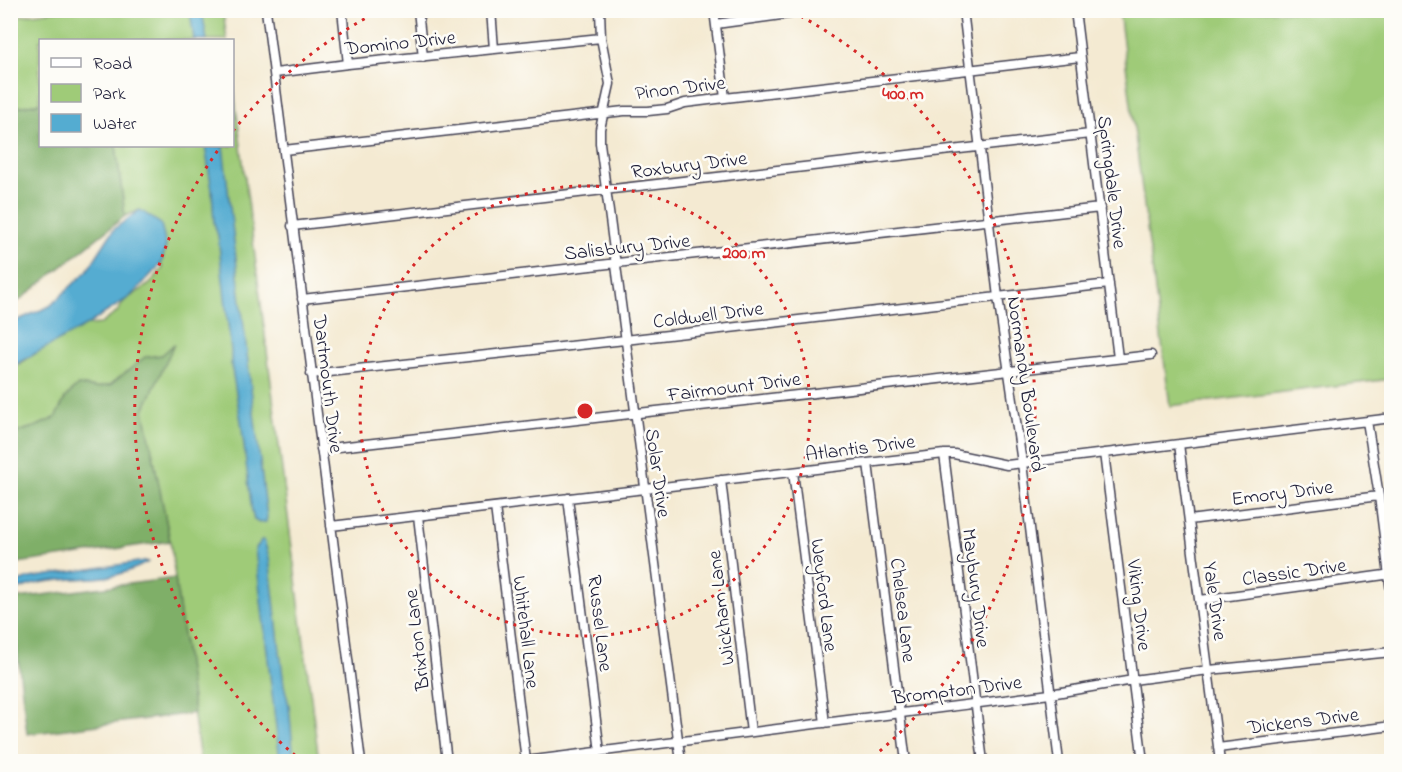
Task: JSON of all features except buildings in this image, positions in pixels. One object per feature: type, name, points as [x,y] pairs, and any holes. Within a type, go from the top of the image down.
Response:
[{"type":"street","name":"Dartmouth Drive","points":[[266,10],[361,762]]},
{"type":"street","points":[[342,10],[348,64]]},
{"type":"street","points":[[418,10],[423,57]]},
{"type":"street","points":[[491,10],[494,49]]},
{"type":"street","name":"Solar Drive","points":[[600,10],[610,84],[600,129],[600,143],[681,762]]},
{"type":"street","points":[[714,10],[725,98]]},
{"type":"street","points":[[716,24],[817,10]]},
{"type":"street","name":"Normandy Boulevard","points":[[963,10],[1059,762]]},
{"type":"street","name":"Springdale Drive","points":[[1075,10],[1118,358]]},
{"type":"street","name":"Domino Drive","points":[[275,73],[602,38]]},
{"type":"street","name":"Pinon Drive","points":[[284,150],[604,113],[657,110],[725,98],[1080,57]]},
{"type":"street","name":"Roxbury Drive","points":[[292,226],[1090,134]]},
{"type":"street","name":"Salisbury Drive","points":[[302,299],[1100,208]]},
{"type":"street","name":"Coldwell Drive","points":[[311,374],[1109,284]]},
{"type":"street","name":"Fairmount Drive","points":[[321,449],[1151,355]]},
{"type":"street","name":"Atlantis Drive","points":[[331,526],[944,454],[1007,465],[1392,418]]},
{"type":"street","points":[[1367,421],[1392,600]]},
{"type":"street","name":"Yale Drive","points":[[1179,444],[1220,762]]},
{"type":"street","name":"Viking Drive","points":[[1104,453],[1143,762]]},
{"type":"street","name":"Maybury Drive","points":[[944,454],[982,762]]},
{"type":"street","name":"Chelsea Lane","points":[[868,463],[906,762]]},
{"type":"street","name":"Weyford Lane","points":[[793,472],[825,723]]},
{"type":"street","name":"Wickham Lane","points":[[721,480],[751,732]]},
{"type":"street","name":"Emory Drive","points":[[1189,520],[1379,496]]},
{"type":"street","name":"Russel Lane","points":[[568,498],[600,752]]},
{"type":"street","name":"Whitehall Lane","points":[[495,507],[526,762]]},
{"type":"street","name":"Brixton Lane","points":[[418,516],[447,762]]},
{"type":"street","name":"Classic Drive","points":[[1200,600],[1390,574]]},
{"type":"street","name":"Brompton Drive","points":[[526,762],[1050,694],[1209,670],[1392,652]]},
{"type":"street","name":"Dickens Drive","points":[[1218,748],[1392,726]]},
{"type":"green space","points":[[61,10],[223,11],[227,39],[39,39],[39,103],[11,108],[11,17]]},
{"type":"green space","points":[[1119,11],[1391,11],[1391,379],[1170,406]]},
{"type":"green space","points":[[234,91],[319,761],[200,761],[170,541],[144,410],[173,346],[162,355],[145,358],[110,385],[96,388],[78,385],[66,397],[55,418],[18,432],[11,437],[11,370],[76,326],[101,324],[117,312],[125,300],[150,284],[163,268],[161,264],[166,246],[140,210],[125,216],[116,147],[234,147]]},
{"type":"green space","points":[[39,103],[39,147],[116,147],[125,216],[11,307],[11,108]]},
{"type":"green space","points":[[174,344],[144,410],[170,541],[11,564],[11,437],[18,432],[55,418],[66,397],[78,385],[96,388],[110,385],[145,357],[162,355]]},
{"type":"green space","points":[[175,578],[194,713],[27,734],[11,599]]},
{"type":"water","points":[[190,11],[202,11],[207,39],[194,39]]},
{"type":"water","points":[[205,147],[223,147],[266,522],[259,523],[254,520],[252,512],[241,421],[231,364]]},
{"type":"water","points":[[140,210],[161,224],[166,246],[161,264],[130,297],[87,325],[11,367],[11,323],[50,306],[87,271],[114,229]]},
{"type":"water","points":[[261,540],[264,540],[269,557],[284,685],[289,705],[294,761],[280,761],[255,549]]},
{"type":"water","points":[[148,562],[115,575],[51,581],[17,588],[18,582],[29,578]]}]
